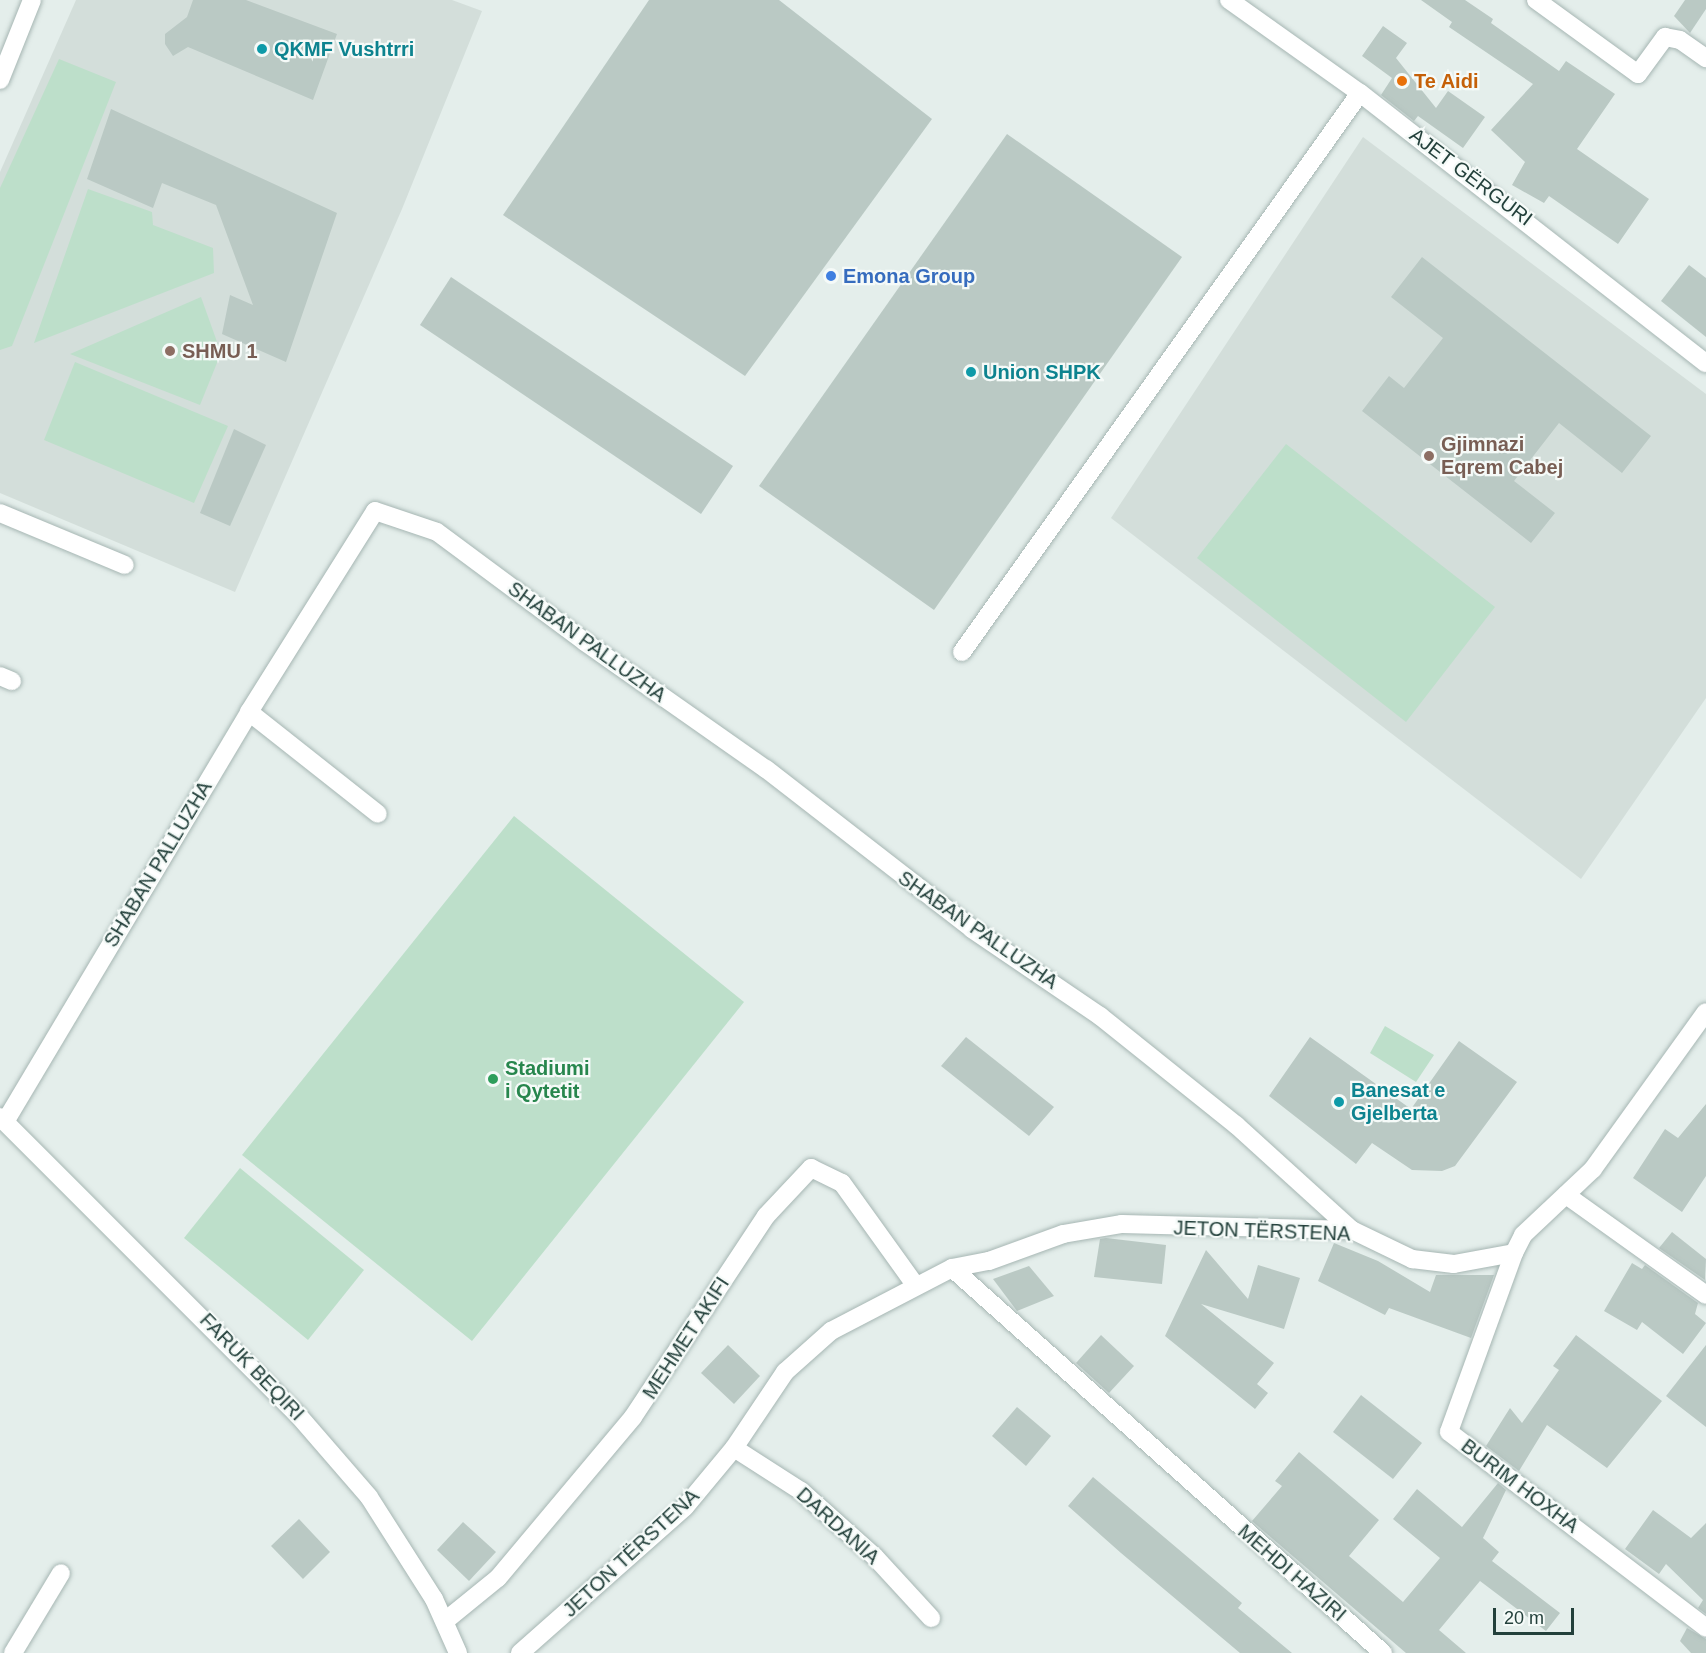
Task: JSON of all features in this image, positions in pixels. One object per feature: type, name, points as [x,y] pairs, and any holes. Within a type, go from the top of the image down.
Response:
[{"type":"street","points":[[0,80],[32,0]]},
{"type":"street","name":"AJET GËRGURI","points":[[1229,0],[1360,93],[1706,363]]},
{"type":"street","points":[[1536,0],[1638,74],[1665,37],[1680,40],[1706,58]]},
{"type":"street","points":[[962,652],[1360,93]]},
{"type":"street","name":"SHABAN PALLUZHA","points":[[2,1119],[249,712],[375,511],[437,532],[585,642],[766,769],[972,928],[1100,1016],[1236,1125],[1352,1230]]},
{"type":"street","points":[[0,513],[125,565]]},
{"type":"street","points":[[249,712],[378,814]]},
{"type":"street","points":[[1514,1253],[1523,1235],[1593,1169],[1636,1113],[1706,1012]]},
{"type":"street","name":"FARUK BEQIRI","points":[[2,1119],[298,1415],[369,1497],[445,1621],[458,1653]]},
{"type":"street","name":"MEHMET AKIFI","points":[[445,1621],[498,1578],[633,1417],[766,1216],[811,1168],[842,1183],[916,1286]]},
{"type":"street","points":[[1566,1195],[1706,1295]]},
{"type":"street","name":"JETON TËRSTENA","points":[[520,1653],[685,1507],[734,1448],[785,1372],[808,1348],[831,1331],[952,1268],[989,1261],[1063,1234],[1122,1224],[1352,1230],[1412,1259],[1454,1264],[1514,1253]]},
{"type":"street","name":"BURIM HOXHA","points":[[1514,1253],[1449,1432],[1706,1628]]},
{"type":"street","name":"MEHDI HAZIRI","points":[[952,1268],[1383,1653]]},
{"type":"street","name":"DARDANIA","points":[[734,1448],[801,1491],[875,1557],[931,1618]]},
{"type":"street","points":[[13,1653],[61,1573]]},
{"type":"shaded area","name":"SHMU 1","points":[[76,0],[452,0],[482,11],[402,209],[235,592],[0,493],[0,172]]},
{"type":"shaded area","name":"Gjimnazi Eqrem Cabej","points":[[1363,137],[1706,394],[1706,698],[1581,879],[1111,518]]},
{"type":"green space","points":[[59,59],[116,82],[12,346],[0,350],[0,188]]},
{"type":"green space","points":[[88,189],[152,212],[153,225],[213,248],[214,273],[34,343]]},
{"type":"green space","points":[[201,297],[221,353],[200,405],[70,354]]},
{"type":"green space","points":[[75,362],[228,426],[194,503],[44,440]]},
{"type":"green space","points":[[1286,444],[1495,607],[1406,722],[1197,558]]},
{"type":"green space","name":"Stadiumi i Qytetit","points":[[514,816],[744,1002],[472,1341],[242,1155]]},
{"type":"green space","points":[[1385,1026],[1434,1055],[1416,1082],[1370,1053]]},
{"type":"green space","points":[[240,1168],[364,1270],[308,1340],[184,1238]]},
{"type":"building","name":"QKMF Vushtrri","points":[[193,0],[246,0],[337,34],[313,100],[188,47],[173,56],[165,44],[165,34],[187,17]]},
{"type":"building","points":[[649,0],[779,0],[932,119],[745,376],[503,215]]},
{"type":"building","points":[[1421,0],[1465,0],[1493,19],[1491,23],[1559,71],[1566,61],[1615,94],[1577,149],[1649,199],[1618,244],[1549,196],[1544,203],[1512,185],[1525,162],[1491,130],[1533,84],[1449,27],[1452,22]]},
{"type":"building","points":[[1685,0],[1706,0],[1706,9],[1690,33],[1674,16]]},
{"type":"building","points":[[1383,26],[1407,43],[1396,58],[1436,108],[1448,91],[1485,117],[1463,148],[1418,116],[1414,121],[1381,95],[1392,78],[1362,56]]},
{"type":"building","name":"SHMU 1","points":[[111,109],[337,213],[286,362],[222,334],[230,295],[253,305],[216,205],[162,183],[153,208],[87,179]]},
{"type":"building","name":"Union SHPK","points":[[1007,134],[1182,257],[934,610],[759,486]]},
{"type":"building","points":[[1422,257],[1651,436],[1622,473],[1559,423],[1514,481],[1555,513],[1531,543],[1362,411],[1389,376],[1404,388],[1443,338],[1391,297]]},
{"type":"building","points":[[1689,265],[1706,278],[1706,337],[1661,301]]},
{"type":"building","points":[[451,277],[733,466],[701,514],[420,325]]},
{"type":"building","points":[[234,429],[266,445],[230,526],[200,513]]},
{"type":"building","points":[[966,1037],[1054,1107],[1029,1136],[941,1066]]},
{"type":"building","name":"Banesat e Gjelberta","points":[[1310,1037],[1411,1109],[1459,1041],[1517,1082],[1455,1166],[1442,1171],[1412,1170],[1372,1143],[1356,1164],[1269,1096]]},
{"type":"building","points":[[1706,1104],[1706,1176],[1682,1212],[1633,1178],[1665,1129],[1678,1138]]},
{"type":"building","points":[[1672,1232],[1706,1259],[1705,1280],[1659,1248]]},
{"type":"building","points":[[1100,1239],[1166,1245],[1162,1284],[1094,1277]]},
{"type":"building","points":[[1334,1243],[1378,1261],[1430,1292],[1436,1275],[1494,1275],[1471,1338],[1389,1308],[1385,1315],[1318,1281]]},
{"type":"building","points":[[1206,1250],[1248,1299],[1258,1265],[1300,1278],[1284,1329],[1201,1304],[1274,1363],[1257,1384],[1268,1393],[1255,1409],[1165,1336]]},
{"type":"building","points":[[1632,1263],[1642,1269],[1645,1265],[1698,1303],[1695,1314],[1706,1323],[1683,1354],[1642,1322],[1637,1330],[1604,1311]]},
{"type":"building","points":[[1029,1266],[1054,1296],[1017,1311],[993,1279]]},
{"type":"building","points":[[1101,1335],[1134,1366],[1109,1393],[1076,1363]]},
{"type":"building","points":[[1576,1335],[1662,1401],[1607,1468],[1547,1425],[1519,1471],[1486,1446],[1510,1408],[1522,1423],[1559,1370],[1553,1366]]},
{"type":"building","points":[[728,1345],[760,1376],[734,1404],[701,1373]]},
{"type":"building","points":[[1706,1345],[1706,1427],[1666,1396]]},
{"type":"building","points":[[1361,1395],[1422,1443],[1393,1479],[1333,1432]]},
{"type":"building","points":[[1017,1407],[1051,1436],[1026,1466],[992,1436]]},
{"type":"building","points":[[1299,1452],[1379,1520],[1349,1556],[1403,1602],[1440,1558],[1393,1519],[1417,1489],[1462,1527],[1498,1483],[1506,1490],[1483,1538],[1499,1552],[1492,1561],[1560,1613],[1546,1631],[1480,1581],[1439,1630],[1466,1653],[1406,1653],[1252,1521],[1282,1486],[1275,1481]]},
{"type":"building","points":[[1093,1477],[1242,1603],[1238,1608],[1292,1653],[1240,1653],[1121,1553],[1068,1506]]},
{"type":"building","points":[[1653,1510],[1691,1538],[1706,1523],[1706,1614],[1698,1608],[1703,1600],[1666,1564],[1659,1574],[1625,1549]]},
{"type":"building","points":[[299,1519],[330,1552],[303,1579],[271,1546]]},
{"type":"building","points":[[463,1522],[496,1552],[469,1581],[437,1550]]},
{"type":"building","points":[[1687,1628],[1706,1639],[1706,1653],[1691,1653],[1680,1641]]},
{"type":"place","name":"QKMF Vushtrri","points":[[262,49]]},
{"type":"place","name":"Te Aidi","points":[[1402,81]]},
{"type":"place","name":"Emona Group","points":[[831,276]]},
{"type":"place","name":"SHMU 1","points":[[170,351]]},
{"type":"place","name":"Union SHPK","points":[[971,372]]},
{"type":"place","name":"Gjimnazi Eqrem Cabej","points":[[1429,456]]},
{"type":"place","name":"Stadiumi i Qytetit","points":[[493,1079]]},
{"type":"place","name":"Banesat e Gjelberta","points":[[1339,1102]]}]
